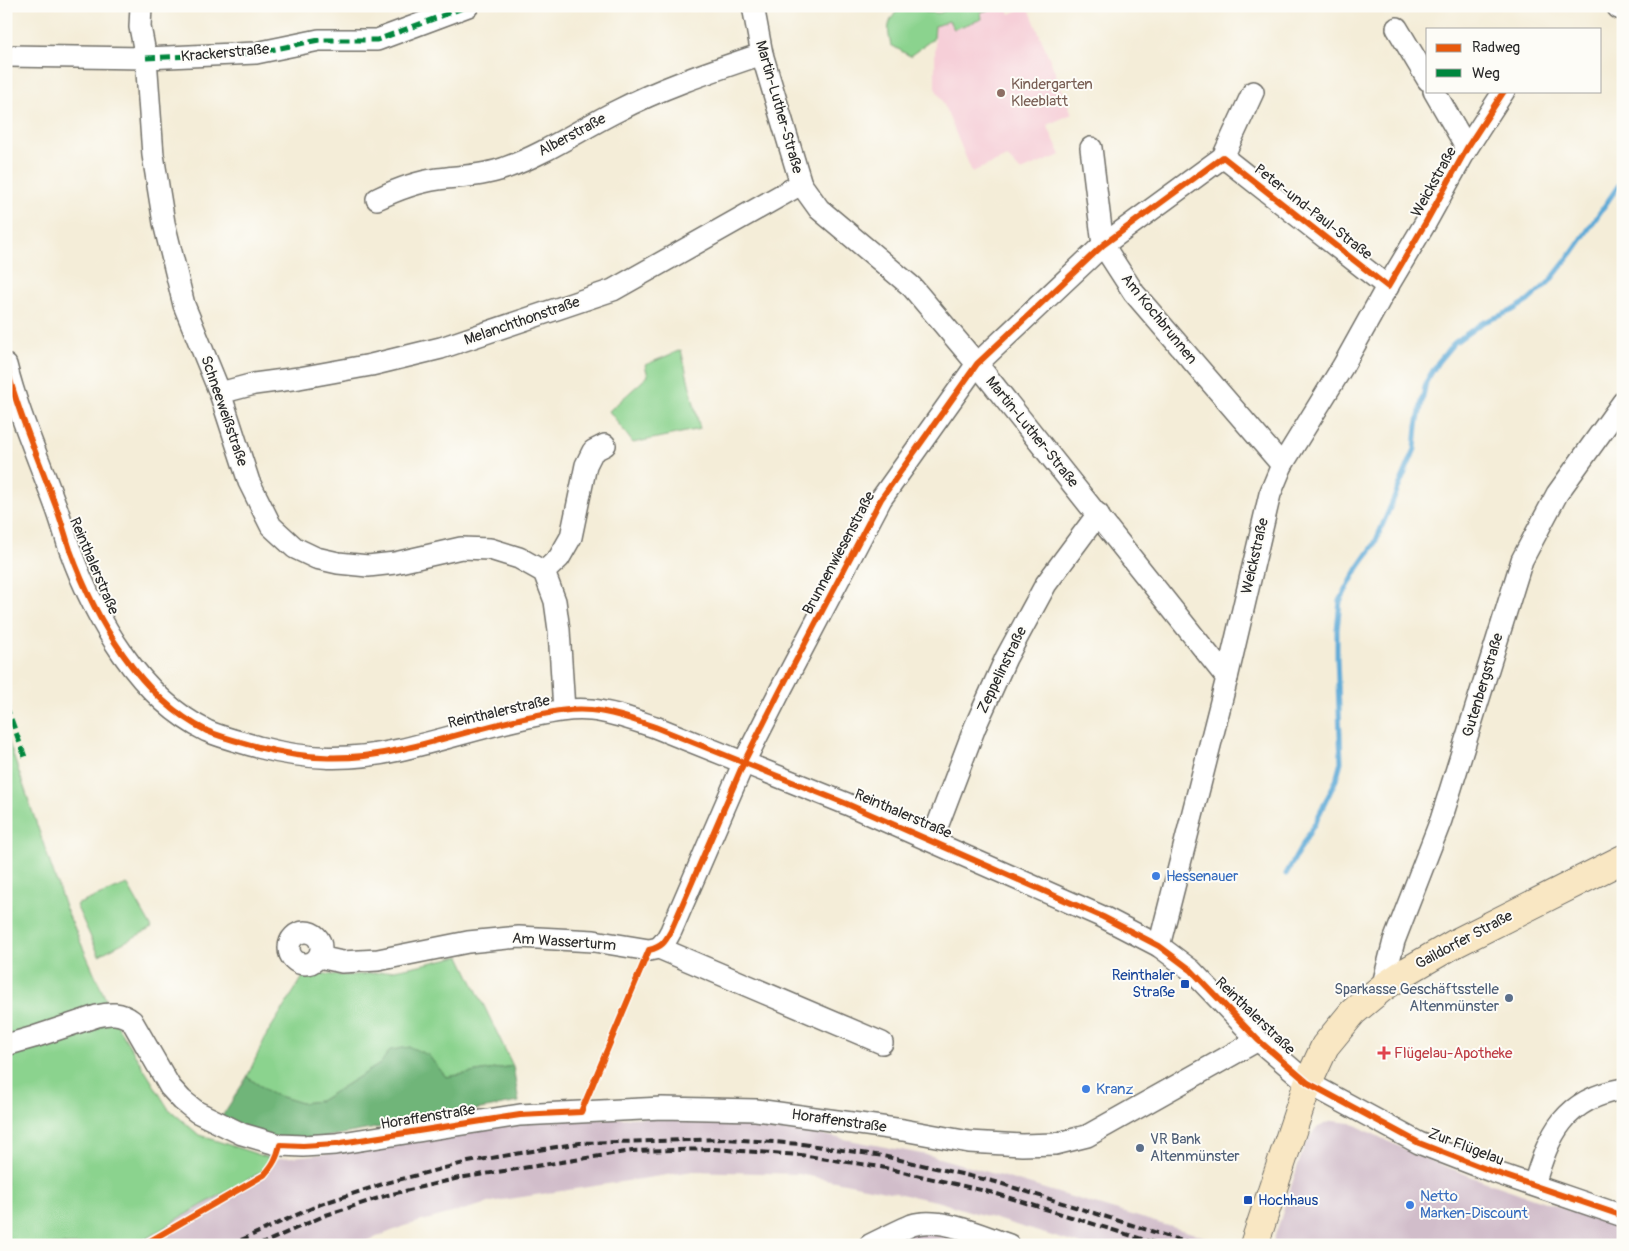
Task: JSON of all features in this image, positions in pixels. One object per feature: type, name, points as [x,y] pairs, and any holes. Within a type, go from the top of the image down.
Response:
[{"type":"main road","name":"Gaildorfer Straße","points":[[1254,1245],[1308,1083],[1325,1046],[1352,1012],[1382,988],[1409,970],[1454,944],[1623,859]]},
{"type":"street","name":"Schneeweißstraße","points":[[141,6],[140,27],[146,58],[153,155],[164,223],[184,306],[220,393],[249,482],[271,526],[295,548],[316,558],[338,563],[368,566],[395,563],[461,548],[490,548],[519,558],[544,572]]},
{"type":"street","name":"Krackerstraße","points":[[6,56],[146,58],[256,53],[319,40],[376,40],[468,6]]},
{"type":"street","name":"Martin-Luther-Straße","points":[[753,6],[762,54],[801,184],[819,209],[912,288],[977,364],[1227,678]]},
{"type":"street","points":[[1397,28],[1426,77]]},
{"type":"street","name":"Alberstraße","points":[[377,199],[404,187],[436,179],[472,176],[504,169],[544,151],[617,110],[688,79],[762,54]]},
{"type":"street","name":"Brunnenwiesenstraße","points":[[659,948],[671,931],[744,762],[881,499],[977,364],[1103,246],[1223,157],[1253,92]]},
{"type":"street","name":"Weickstraße","points":[[1435,92],[1467,148]]},
{"type":"street","name":"Weickstraße","points":[[1159,946],[1227,678],[1270,494],[1282,465],[1343,366],[1467,148],[1503,92]]},
{"type":"street","name":"Am Kochbrunnen","points":[[1091,148],[1103,246],[1134,293],[1282,465]]},
{"type":"street","name":"Peter-und-Paul-Straße","points":[[1223,157],[1388,287]]},
{"type":"street","name":"Melanchthonstraße","points":[[220,393],[254,384],[371,365],[441,348],[613,290],[801,184]]},
{"type":"street","name":"Reinthalerstraße","points":[[6,365],[14,397],[50,489],[71,552],[97,613],[123,655],[148,685],[172,708],[207,730],[229,739],[281,752],[316,758],[359,757],[398,750],[511,720],[564,710],[591,710],[624,717],[655,727],[848,804],[1103,917],[1159,946],[1191,970],[1258,1040],[1308,1083]]},
{"type":"street","name":"Gutenbergstraße","points":[[1382,988],[1394,941],[1441,820],[1522,560],[1556,494],[1623,402]]},
{"type":"street","points":[[564,710],[559,630],[555,601],[544,572],[559,558],[571,537],[586,465],[593,451],[605,446]]},
{"type":"street","name":"Zeppelinstraße","points":[[932,840],[975,727],[1006,658],[1046,584],[1098,514]]},
{"type":"street","name":"Am Wasserturm","points":[[319,957],[342,962],[378,960],[468,942],[519,937],[594,941],[650,950],[659,948],[882,1043]]},
{"type":"street","name":"Horaffenstraße","points":[[6,1045],[34,1038],[97,1016],[105,1014],[121,1015],[132,1021],[170,1087],[182,1100],[197,1112],[242,1134],[280,1145],[335,1144],[520,1116],[662,1108],[756,1110],[894,1129],[969,1142],[1022,1145],[1055,1144],[1087,1136],[1258,1040]]},
{"type":"street","name":"Zur Flügelau","points":[[1308,1083],[1420,1143],[1491,1171],[1623,1216]]},
{"type":"street","points":[[1534,1185],[1543,1154],[1561,1122],[1579,1106],[1597,1096],[1623,1089]]},
{"type":"street","points":[[870,1245],[913,1225],[925,1223],[951,1226],[1009,1245]]},
{"type":"shaded area","name":"Kindergarten Kleeblatt","points":[[994,6],[1006,6],[1010,14],[1028,6],[1072,114],[1047,125],[1061,155],[1020,171],[1007,157],[972,172],[935,88],[935,26],[950,20],[954,29],[982,19],[981,12],[994,8]]},
{"type":"shaded area","points":[[689,1116],[813,1133],[932,1156],[1232,1245],[1082,1245],[936,1201],[799,1174],[693,1171],[496,1201],[404,1226],[357,1245],[136,1245],[181,1217],[263,1171],[272,1159],[382,1148],[430,1134],[533,1121]]},
{"type":"shaded area","points":[[1332,1121],[1351,1123],[1412,1153],[1475,1178],[1623,1229],[1623,1245],[1272,1245],[1304,1147],[1316,1128]]},
{"type":"shaded area","points":[[913,1225],[983,1245],[870,1245]]},
{"type":"green space","points":[[902,6],[917,6],[926,12],[936,13],[940,13],[953,6],[994,6],[994,8],[981,12],[982,19],[954,29],[949,21],[935,26],[934,38],[910,56],[891,45],[889,38],[891,19]]},
{"type":"green space","points":[[681,350],[700,429],[633,443],[609,411],[648,376],[645,365]]},
{"type":"green space","points":[[6,734],[65,907],[118,1027],[168,1108],[199,1135],[272,1159],[263,1171],[181,1217],[136,1245],[6,1245]]},
{"type":"green space","points":[[127,884],[152,928],[99,955],[76,905]]},
{"type":"green space","points":[[460,956],[513,1066],[446,1077],[428,1055],[380,1064],[320,1101],[301,1103],[272,1094],[247,1077],[267,1034],[308,969],[323,974],[361,974],[383,972]]},
{"type":"green space","points":[[410,1047],[428,1055],[446,1077],[513,1066],[519,1102],[310,1140],[267,1137],[221,1118],[247,1077],[272,1094],[301,1103],[320,1101],[380,1064],[390,1050]]},
{"type":"waterway","points":[[1286,874],[1316,821],[1336,780],[1341,762],[1337,657],[1340,601],[1358,568],[1374,545],[1415,449],[1417,426],[1426,382],[1438,362],[1454,343],[1482,323],[1511,311],[1528,301],[1549,282],[1572,253],[1623,179]]},
{"type":"railway","points":[[230,1245],[321,1204],[386,1183],[468,1162],[580,1143],[727,1139],[802,1144],[883,1156],[996,1182],[1195,1245]]},
{"type":"railway","points":[[259,1245],[326,1215],[388,1195],[459,1178],[632,1151],[713,1149],[801,1155],[881,1167],[994,1193],[1161,1245]]},
{"type":"marked path","points":[[146,58],[256,53],[319,40],[377,40],[468,6]]},
{"type":"marked path","points":[[6,705],[26,760]]},
{"type":"cycle path","points":[[143,1245],[264,1175],[278,1154],[280,1145],[335,1144],[520,1115],[581,1112],[649,950],[663,944],[671,931],[744,762],[881,499],[977,364],[1103,245],[1223,157],[1388,287],[1467,148],[1503,92]]},
{"type":"cycle path","points":[[6,365],[22,418],[70,550],[80,576],[107,629],[123,654],[161,698],[183,717],[207,731],[258,747],[311,757],[328,758],[381,754],[516,720],[569,710],[591,710],[607,713],[655,727],[847,804],[1103,917],[1159,946],[1191,970],[1258,1040],[1308,1083],[1419,1143],[1491,1171],[1623,1216]]},
{"type":"place","name":"Kindergarten Kleeblatt","points":[[1001,93]]},
{"type":"place","name":"Hessenauer","points":[[1156,876]]},
{"type":"place","name":"Reinthaler Straße","points":[[1185,984]]},
{"type":"place","name":"Sparkasse Geschäftsstelle Altenmünster","points":[[1509,998]]},
{"type":"place","name":"Flügelau-Apotheke","points":[[1384,1053]]},
{"type":"place","name":"Kranz","points":[[1086,1089]]},
{"type":"place","name":"VR Bank Altenmünster","points":[[1140,1148]]},
{"type":"place","name":"Hochhaus","points":[[1248,1200]]},
{"type":"place","name":"Netto Marken-Discount","points":[[1410,1205]]}]
